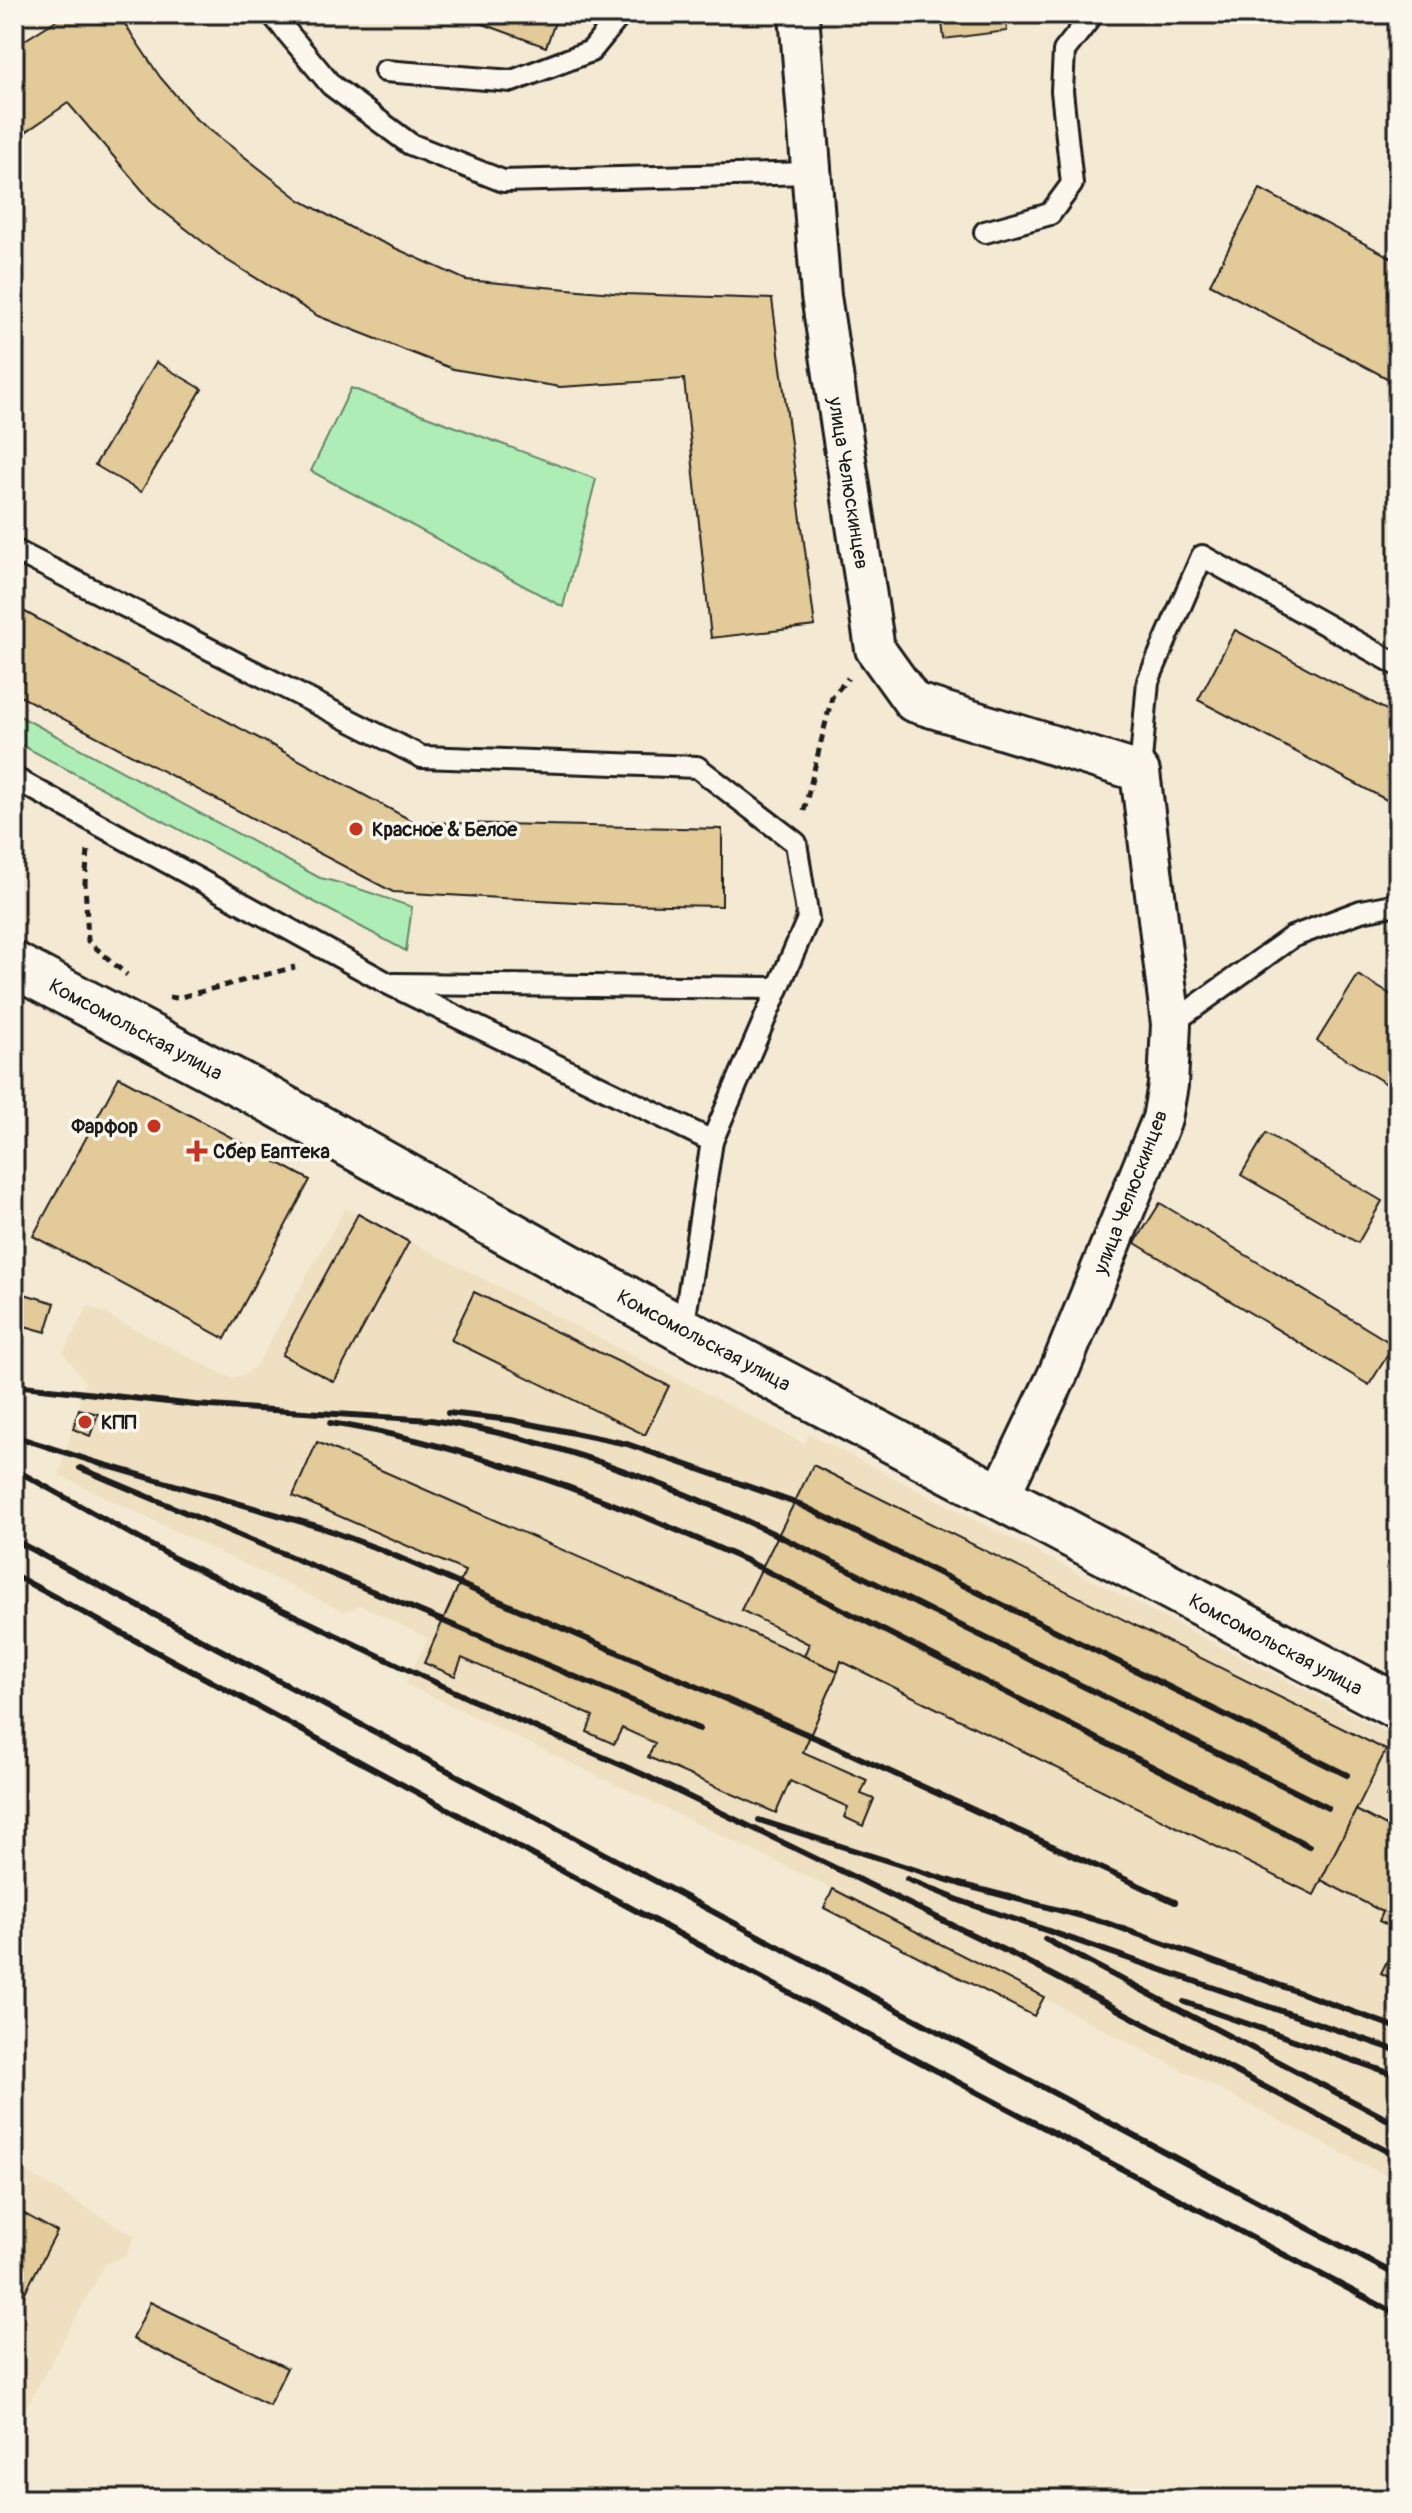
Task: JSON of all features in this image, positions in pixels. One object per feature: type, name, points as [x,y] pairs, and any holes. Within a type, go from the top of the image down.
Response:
[{"type":"main road","name":"Комсомольская улица","points":[[14,965],[255,1092],[683,1330],[1398,1707]]},
{"type":"street","name":"улица Челюскинцев","points":[[799,14],[821,296],[875,649],[913,702],[1140,772],[1171,1024],[1168,1085],[1162,1119],[1058,1374],[999,1498]]},
{"type":"lane","points":[[272,14],[331,85],[410,144],[503,181],[811,173]]},
{"type":"lane","points":[[385,71],[512,81],[591,51],[621,14]]},
{"type":"lane","points":[[985,232],[1050,214],[1072,184],[1062,91],[1064,51],[1093,14]]},
{"type":"lane","points":[[14,550],[422,757],[697,767],[796,843],[808,919],[712,1141],[683,1330]]},
{"type":"lane","name":"улица Челюскинцев","points":[[1140,772],[1148,681],[1202,556],[1398,665]]},
{"type":"lane","points":[[14,778],[389,984],[712,1141]]},
{"type":"lane","points":[[1171,1024],[1292,937],[1361,911],[1398,904]]},
{"type":"lane","points":[[389,984],[778,988]]},
{"type":"path","points":[[796,843],[832,697],[875,649]]},
{"type":"path","points":[[90,820],[85,882],[88,941],[130,977]]},
{"type":"path","points":[[164,997],[177,998],[339,956]]},
{"type":"shaded area","points":[[345,1208],[805,1444],[809,1434],[1398,1738],[1398,2182],[833,1889],[406,1684],[428,1638],[360,1605],[344,1612],[59,1475],[85,1382],[63,1353],[88,1305],[231,1378],[245,1375],[257,1365]]},
{"type":"shaded area","points":[[14,2165],[135,2236],[125,2257],[106,2263],[14,2430]]},
{"type":"green space","points":[[351,388],[596,479],[563,607],[311,471]]},
{"type":"green space","points":[[14,713],[320,878],[412,907],[406,951],[14,741]]},
{"type":"building","points":[[66,14],[118,14],[160,77],[196,119],[300,200],[355,230],[466,280],[625,294],[772,299],[815,626],[711,638],[684,379],[560,387],[453,369],[318,316],[225,259],[154,204],[68,103],[14,140],[14,47]]},
{"type":"building","points":[[456,14],[558,14],[546,47]]},
{"type":"building","points":[[941,14],[1005,14],[1007,31],[944,39]]},
{"type":"building","points":[[1260,189],[1398,261],[1398,384],[1210,284]]},
{"type":"building","points":[[156,362],[202,389],[141,492],[95,465]]},
{"type":"building","points":[[14,606],[414,822],[722,829],[722,906],[612,904],[393,892],[14,693]]},
{"type":"building","points":[[1235,630],[1398,716],[1398,806],[1198,700]]},
{"type":"building","points":[[1358,975],[1398,999],[1398,1091],[1317,1041]]},
{"type":"building","points":[[119,1077],[310,1180],[225,1339],[33,1236]]},
{"type":"building","points":[[1266,1133],[1382,1201],[1358,1243],[1241,1175]]},
{"type":"building","points":[[1160,1203],[1394,1345],[1369,1385],[1135,1243]]},
{"type":"building","points":[[358,1214],[409,1242],[334,1382],[282,1355]]},
{"type":"building","points":[[14,1291],[55,1303],[46,1332],[14,1323]]},
{"type":"building","points":[[474,1292],[669,1386],[645,1435],[451,1340]]},
{"type":"building","name":"КПП","points":[[79,1409],[98,1414],[90,1436],[73,1429]]},
{"type":"building","points":[[317,1442],[838,1671],[803,1752],[867,1780],[861,1794],[874,1799],[863,1826],[844,1817],[848,1807],[790,1781],[776,1813],[648,1757],[655,1743],[622,1728],[614,1744],[587,1732],[593,1716],[462,1658],[455,1676],[424,1663],[465,1571],[293,1496]]},
{"type":"building","points":[[813,1465],[1386,1750],[1314,1895],[841,1661],[838,1671],[804,1656],[809,1644],[741,1610]]},
{"type":"building","points":[[1398,1774],[1398,1803],[1386,1797]]},
{"type":"building","points":[[1356,1810],[1398,1832],[1398,1930],[1379,1921],[1383,1912],[1321,1880]]},
{"type":"building","points":[[833,1889],[1044,1997],[1034,2016],[824,1908]]},
{"type":"building","points":[[1388,1959],[1398,1964],[1398,1982],[1381,1973]]},
{"type":"building","points":[[14,2208],[57,2232],[14,2313]]},
{"type":"building","points":[[150,2302],[287,2368],[269,2405],[133,2339]]},
{"type":"railway","points":[[14,1385],[195,1405],[431,1420],[496,1432],[561,1449],[624,1470],[747,1521],[1328,1808]]},
{"type":"railway","points":[[448,1413],[511,1420],[627,1444],[801,1505],[1347,1775]]},
{"type":"railway","points":[[330,1423],[382,1432],[488,1460],[594,1497],[697,1539],[745,1560],[1309,1846]]},
{"type":"railway","points":[[14,1436],[323,1528],[379,1549],[825,1742],[1175,1902]]},
{"type":"railway","points":[[80,1468],[699,1729]]},
{"type":"railway","points":[[14,1469],[174,1558],[472,1700],[642,1774],[1014,1955],[1398,2157]]},
{"type":"railway","points":[[14,1540],[1398,2276]]},
{"type":"railway","points":[[14,1575],[731,1962],[1398,2315]]},
{"type":"railway","points":[[759,1820],[960,1884],[1104,1922],[1398,2028]]},
{"type":"railway","points":[[907,1879],[961,1901],[1398,2051]]},
{"type":"railway","points":[[1045,1939],[1398,2125]]},
{"type":"railway","points":[[1184,2002],[1398,2076]]},
{"type":"place","name":"Красное & Белое","points":[[356,829]]},
{"type":"place","name":"Фарфор","points":[[154,1126]]},
{"type":"place","name":"Сбер Еаптека","points":[[197,1151]]},
{"type":"place","name":"КПП","points":[[85,1422]]}]
